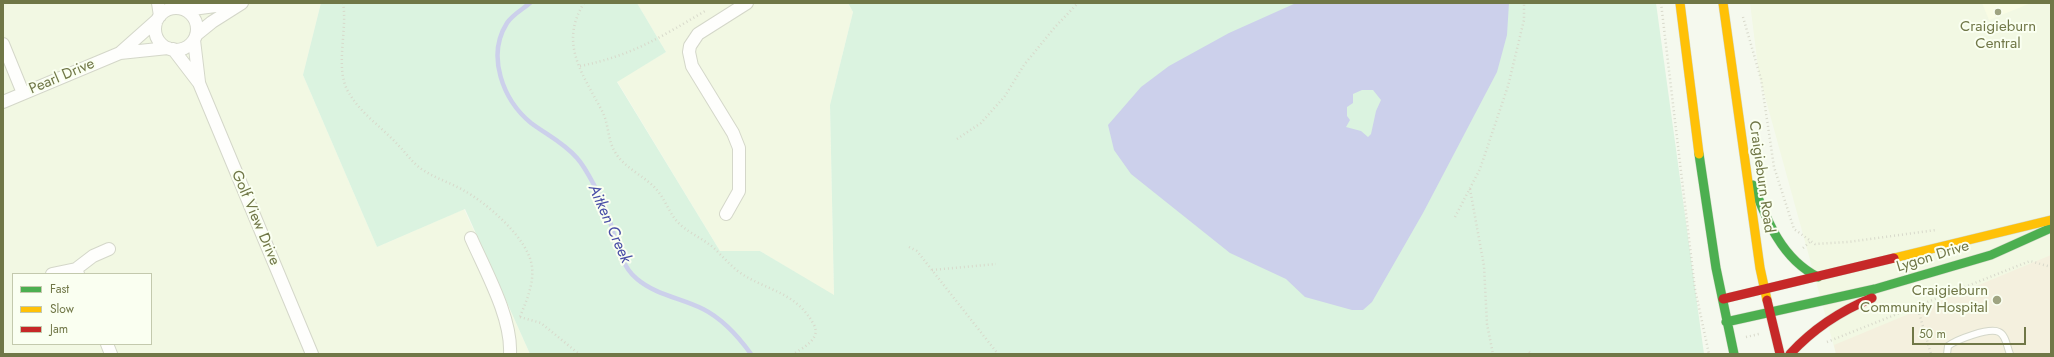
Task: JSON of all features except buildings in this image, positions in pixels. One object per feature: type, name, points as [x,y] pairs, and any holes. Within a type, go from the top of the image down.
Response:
[{"type":"street","points":[[158,3],[159,18],[156,26],[157,36],[170,49],[182,49],[212,22],[241,3]]},
{"type":"street","points":[[159,18],[169,9],[241,3]]},
{"type":"street","points":[[726,214],[739,191],[739,148],[733,133],[692,66],[689,52],[690,46],[698,34],[747,3]]},
{"type":"street","points":[[1680,3],[1707,208],[1726,322],[1734,354]]},
{"type":"street","name":"Craigieburn Road","points":[[1723,3],[1764,290],[1780,354]]},
{"type":"street","points":[[181,7],[195,21],[195,38]]},
{"type":"street","name":"Pearl Drive","points":[[120,53],[159,18]]},
{"type":"street","name":"Golf View Drive","points":[[195,38],[199,82],[312,354]]},
{"type":"street","points":[[3,44],[24,93]]},
{"type":"street","name":"Pearl Drive","points":[[3,102],[120,53],[170,49]]},
{"type":"street","name":"Golf View Drive","points":[[170,49],[199,82]]},
{"type":"street","points":[[1744,158],[1761,207],[1774,231],[1800,266],[1818,277]]},
{"type":"street","name":"Lygon Drive","points":[[1723,299],[2051,220]]},
{"type":"street","name":"Lygon Drive","points":[[1726,322],[1770,314],[1874,289],[1991,255],[2051,228]]},
{"type":"street","points":[[471,238],[508,325],[511,339],[510,354]]},
{"type":"street","points":[[64,273],[77,272],[93,256],[110,249]]},
{"type":"street","points":[[1790,354],[1817,329],[1851,306],[1939,277],[1991,255]]},
{"type":"lane","points":[[1947,354],[1948,346],[1955,341],[1991,330],[1999,332],[2004,336],[2010,354]]},
{"type":"path","points":[[343,3],[343,76],[348,92],[368,115],[419,167],[440,180],[462,189],[478,198],[492,209],[525,248],[532,267],[529,295],[520,317],[541,324],[552,330],[579,354]]},
{"type":"path","points":[[584,3],[576,17],[572,30],[575,51],[586,83],[602,110],[615,153],[658,191],[676,221],[705,241],[738,271],[751,280],[788,296],[808,317],[814,326],[814,337],[809,344],[795,353]]},
{"type":"path","points":[[957,140],[986,117],[1005,96],[1024,65],[1055,27],[1078,3]]},
{"type":"path","points":[[1455,216],[1480,169],[1508,86],[1524,20],[1524,3]]},
{"type":"path","points":[[1661,3],[1695,289],[1709,354]]},
{"type":"path","points":[[580,66],[603,62],[634,51],[705,11]]},
{"type":"path","points":[[1743,15],[1761,79],[1774,167],[1794,229],[1815,244],[1848,242],[1940,229]]},
{"type":"path","points":[[1470,188],[1484,266],[1488,324],[1493,354]]},
{"type":"path","points":[[909,247],[917,251],[998,354]]},
{"type":"path","points":[[1817,329],[1824,344],[2030,261],[2051,267]]},
{"type":"path","points":[[932,270],[996,264]]},
{"type":"path","points":[[1917,306],[1931,354]]},
{"type":"path","points":[[1707,345],[1774,331]]},
{"type":"shaded area","points":[[3,3],[321,3],[303,75],[377,247],[464,209],[530,354],[3,354]]},
{"type":"shaded area","points":[[321,3],[637,3],[666,52],[617,82],[720,251],[760,251],[834,295],[830,105],[853,12],[848,3],[1656,3],[1704,354],[530,354],[465,209],[377,247],[303,75]]},
{"type":"shaded area","points":[[637,3],[848,3],[853,12],[830,105],[834,296],[760,251],[720,251],[617,81],[666,52]]},
{"type":"shaded area","points":[[1750,3],[2051,3],[2051,354],[1836,354],[1759,75]]},
{"type":"shaded area","name":"Craigieburn Central","points":[[1982,3],[2031,3],[1989,20]]},
{"type":"shaded area","name":"Craigieburn Community Hospital","points":[[2051,255],[2051,354],[1836,354],[1834,345]]},
{"type":"water","points":[[1296,3],[1509,3],[1507,35],[1497,72],[1423,213],[1372,302],[1363,310],[1352,310],[1305,297],[1286,279],[1230,253],[1131,174],[1114,150],[1108,125],[1141,87],[1169,66],[1229,33]],"holes":[[[1362,90],[1373,90],[1381,100],[1376,111],[1371,134],[1368,137],[1361,131],[1346,127],[1350,120],[1347,116],[1347,107],[1353,103],[1353,94]]]},
{"type":"waterway","name":"Aitken Creek","points":[[530,3],[509,20],[501,36],[498,49],[498,63],[501,77],[512,102],[531,123],[572,152],[583,166],[604,204],[623,262],[629,271],[637,279],[652,289],[695,305],[710,313],[724,323],[751,354]]},
{"type":"traffic: fast","points":[[1699,154],[1716,268],[1734,354]]},
{"type":"traffic: fast","points":[[1753,185],[1777,238],[1795,260],[1805,269],[1818,277]]},
{"type":"traffic: fast","points":[[1726,322],[1875,289],[1991,255],[2051,228]]},
{"type":"traffic: slow","points":[[1680,3],[1699,154]]},
{"type":"traffic: slow","points":[[1723,3],[1760,268],[1767,300]]},
{"type":"traffic: slow","points":[[1894,258],[2051,220]]},
{"type":"traffic: jam","points":[[1723,299],[1894,258]]},
{"type":"traffic: jam","points":[[1790,354],[1808,337],[1838,315],[1872,298]]},
{"type":"traffic: jam","points":[[1767,300],[1780,354]]},
{"type":"place","name":"Craigieburn Central","points":[[1998,12]]},
{"type":"place","name":"Craigieburn Community Hospital","points":[[1997,300]]}]
